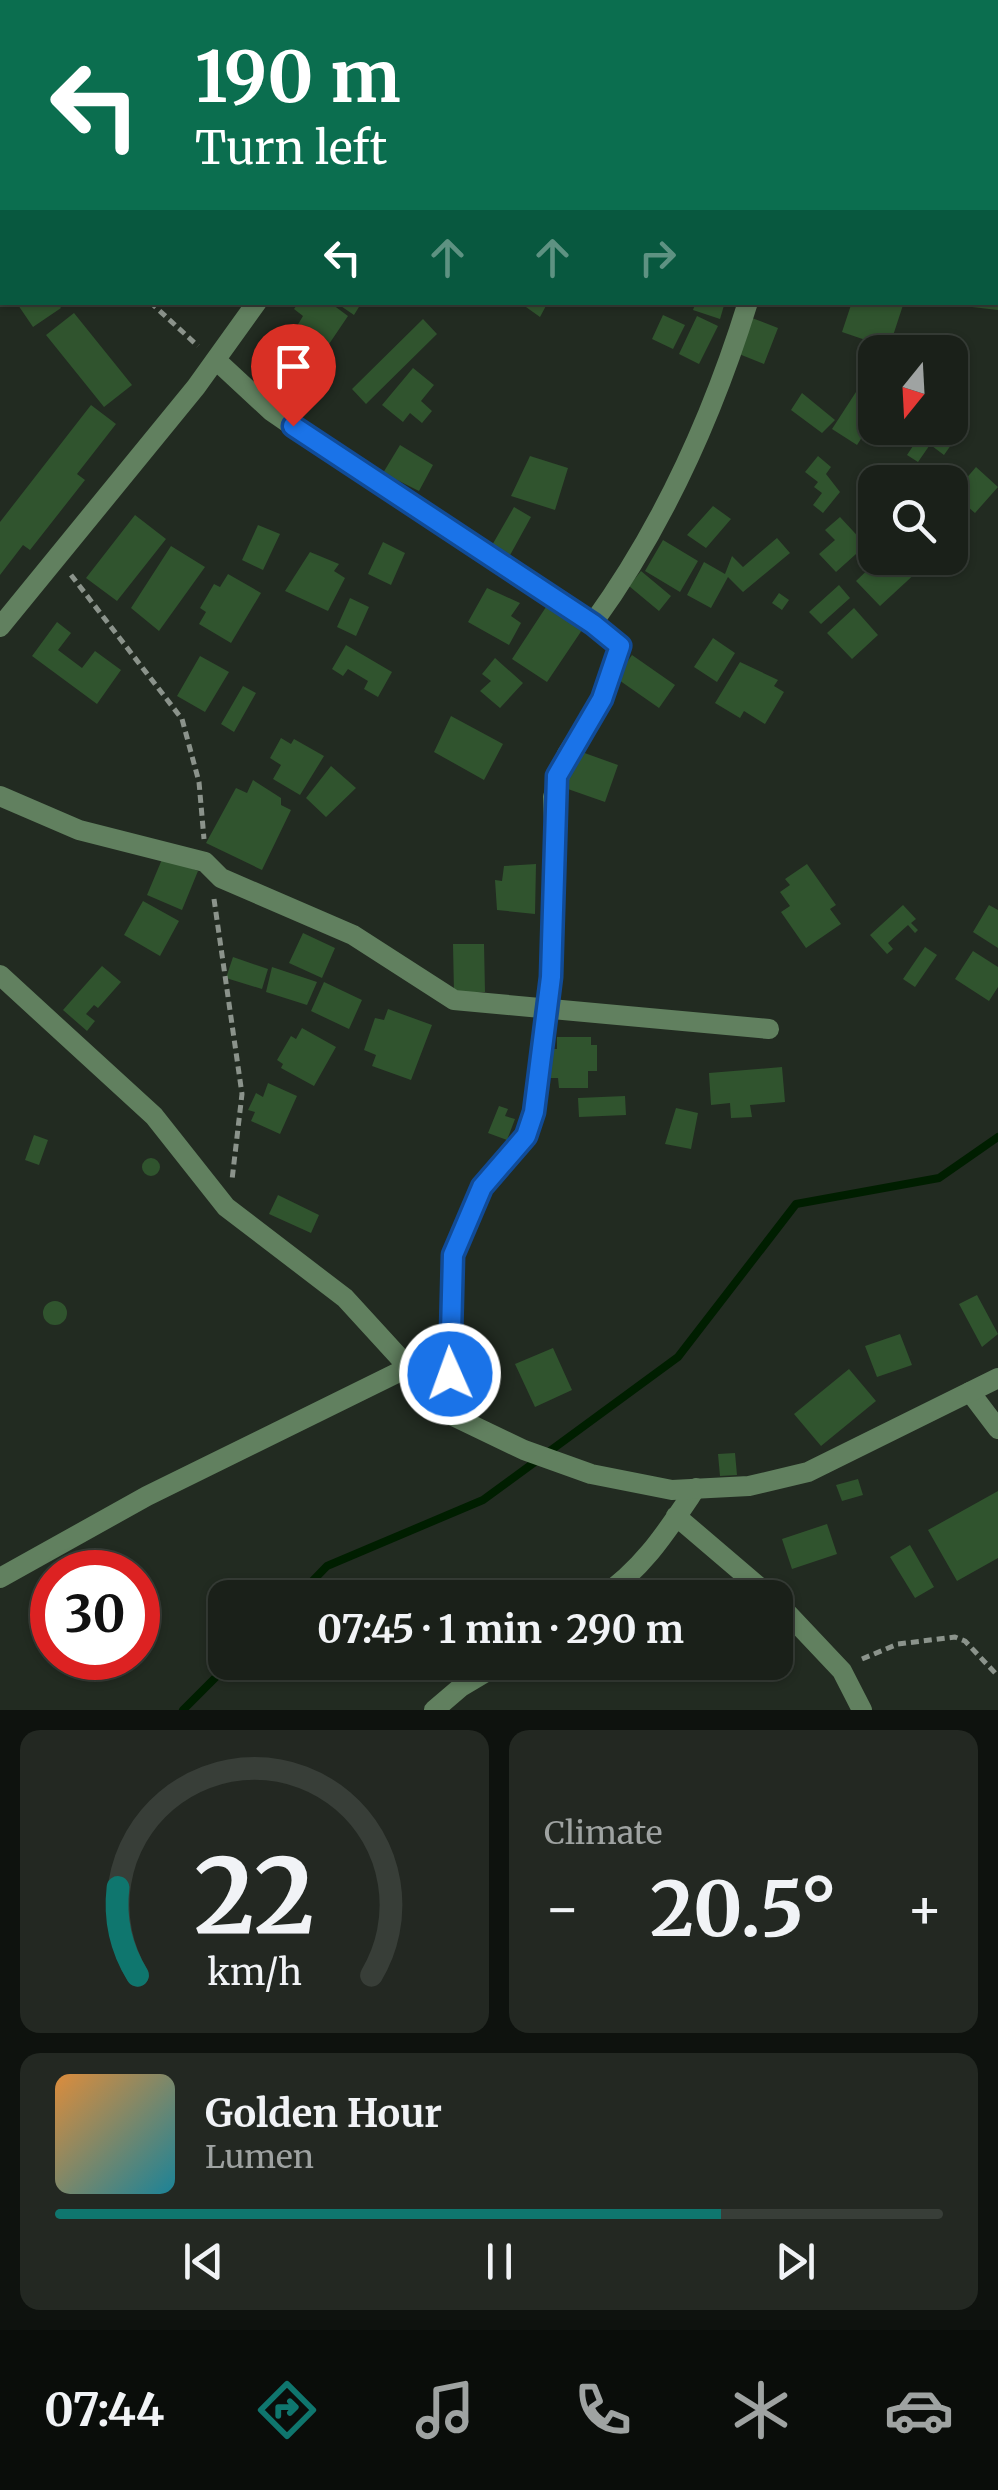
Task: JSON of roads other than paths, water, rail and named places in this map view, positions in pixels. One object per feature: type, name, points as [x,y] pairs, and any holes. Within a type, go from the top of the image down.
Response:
[{"type":"street","points":[[0,627],[216,360],[255,305]]},
{"type":"street","points":[[593,624],[675,493],[710,412],[747,305]]},
{"type":"street","points":[[216,360],[271,411],[593,624],[620,646],[602,699],[557,776],[552,957],[534,1112],[526,1136],[482,1187],[453,1255],[448,1345],[453,1416]]},
{"type":"street","points":[[0,796],[79,830],[209,867],[353,935],[454,1000],[770,1028]]},
{"type":"street","points":[[0,975],[154,1116],[226,1207],[345,1298],[405,1369],[453,1416],[524,1450],[591,1474],[672,1490],[750,1486],[808,1472],[998,1378]]},
{"type":"street","points":[[0,1578],[147,1496],[405,1369]]},
{"type":"street","points":[[970,1392],[998,1428]]},
{"type":"street","points":[[624,1580],[640,1568],[696,1488]]},
{"type":"street","points":[[676,1516],[752,1580]]},
{"type":"street","points":[[793,1619],[842,1671],[862,1710]]},
{"type":"street","points":[[434,1710],[473,1680]]},
{"type":"waterway","points":[[313,1580],[327,1566],[483,1500],[678,1357],[796,1204],[939,1178],[998,1137]]},
{"type":"waterway","points":[[183,1710],[213,1680]]}]
